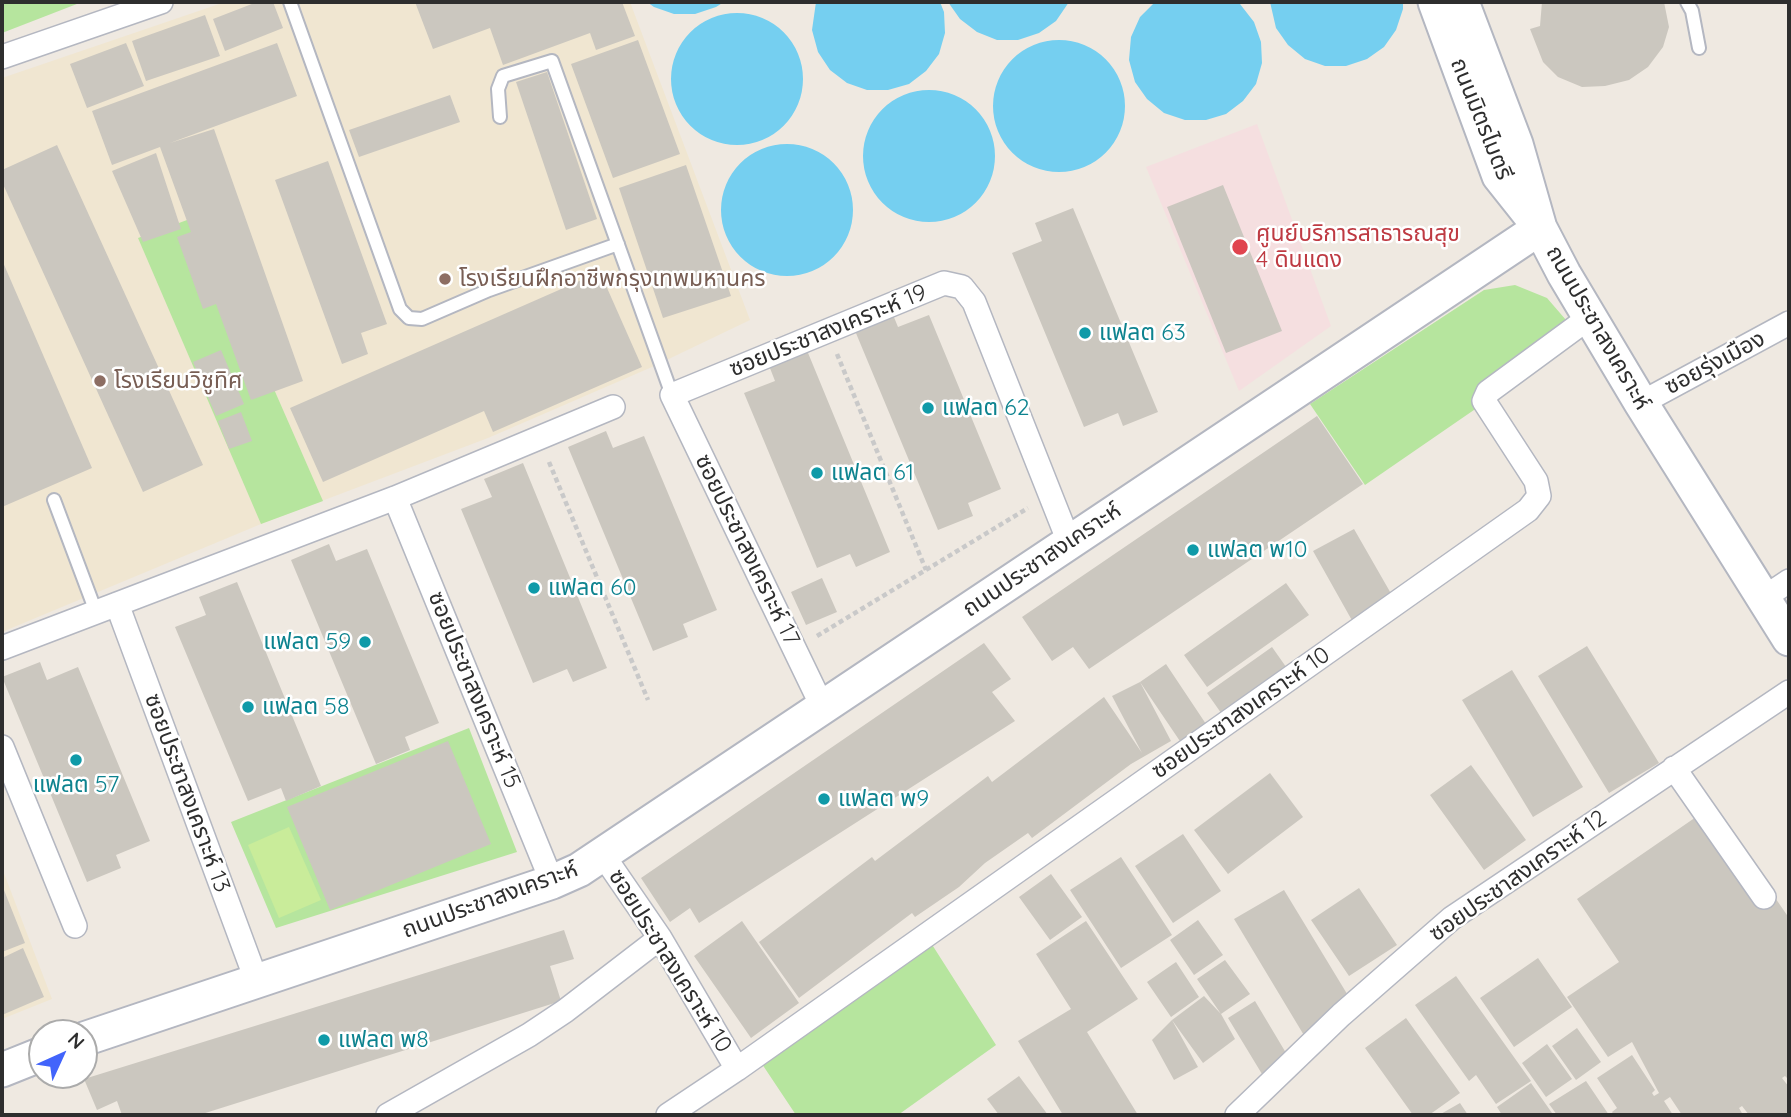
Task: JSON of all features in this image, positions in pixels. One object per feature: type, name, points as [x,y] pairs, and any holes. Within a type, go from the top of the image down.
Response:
[{"type":"street","points":[[2,57],[161,2]]},
{"type":"street","name":"ถนนมิตรไมตรี","points":[[1435,2],[1499,176],[1540,228]]},
{"type":"street","points":[[1462,2],[1516,144],[1540,228]]},
{"type":"street","name":"ถนนประชาสงเคราะห์","points":[[98,1034],[552,882],[579,870],[1540,228],[1564,274],[1641,403],[1776,590],[1789,639]]},
{"type":"street","name":"ซอยประชาสงเคราะห์ 19","points":[[671,395],[944,282],[962,287],[974,302],[1069,542]]},
{"type":"street","name":"ซอยประชาสงเคราะห์ 10","points":[[668,1115],[1528,510],[1539,496],[1536,481],[1484,401],[1488,392],[1590,317]]},
{"type":"street","name":"ซอยรุ่งเมือง","points":[[1641,403],[1789,323]]},
{"type":"street","name":"ซอยประชาสงเคราะห์ 17","points":[[671,395],[822,706]]},
{"type":"street","points":[[2,648],[396,498],[613,407]]},
{"type":"street","name":"ซอยประชาสงเคราะห์ 15","points":[[396,498],[552,882]]},
{"type":"street","name":"ซอยประชาสงเคราะห์ 13","points":[[107,608],[257,982]]},
{"type":"street","name":"ซอยประชาสงเคราะห์ 12","points":[[1237,1115],[1341,1015],[1452,918],[1789,692]]},
{"type":"street","points":[[2,747],[75,926]]},
{"type":"street","points":[[1674,768],[1764,897]]},
{"type":"street","name":"ซอยประชาสงเคราะห์ 10","points":[[603,855],[660,938],[737,1069]]},
{"type":"street","points":[[388,1115],[547,1023],[660,938]]},
{"type":"street","points":[[2,1069],[28,1059]]},
{"type":"lane","points":[[290,2],[400,309],[409,318],[422,319],[489,290],[618,244]]},
{"type":"lane","points":[[1687,2],[1692,11],[1699,48]]},
{"type":"lane","points":[[499,117],[498,89],[503,76],[552,61],[671,395]]},
{"type":"lane","points":[[54,500],[107,608]]},
{"type":"path","points":[[828,331],[926,570]]},
{"type":"path","points":[[540,438],[648,700]]},
{"type":"path","points":[[795,649],[1050,495]]},
{"type":"shaded area","name":"โรงเรียนฝึกอาชีพกรุงเทพมหานคร","points":[[225,2],[630,2],[750,320],[652,367],[488,438],[261,524],[2,632],[2,78]]},
{"type":"shaded area","name":"ศูนย์บริการสาธารณสุข 4 ดินแดง","points":[[1257,124],[1331,326],[1239,391],[1146,167]]},
{"type":"shaded area","points":[[2,868],[52,999],[2,1019]]},
{"type":"green space","points":[[2,2],[82,2],[2,33]]},
{"type":"green space","points":[[198,216],[323,501],[261,524],[138,238]]},
{"type":"green space","points":[[1515,285],[1547,298],[1566,320],[1577,339],[1365,485],[1310,404],[1484,290]]},
{"type":"green space","points":[[469,728],[517,852],[276,928],[231,822]]},
{"type":"green space","points":[[289,827],[321,900],[279,918],[248,845]]},
{"type":"green space","points":[[931,943],[996,1045],[898,1115],[796,1115],[762,1064]]},
{"type":"water","points":[[647,2],[724,2],[695,14],[674,14]]},
{"type":"water","points":[[816,2],[940,2],[944,12],[945,33],[939,54],[926,71],[909,84],[888,90],[867,90],[847,83],[830,70],[818,52],[812,30]]},
{"type":"water","points":[[948,2],[1069,2],[1056,21],[1039,33],[1018,40],[997,40],[977,32],[960,19]]},
{"type":"water","points":[[1155,2],[1236,2],[1254,22],[1261,42],[1262,63],[1256,84],[1243,101],[1226,114],[1206,120],[1185,120],[1164,113],[1147,99],[1135,82],[1129,60],[1131,37],[1140,17]]},
{"type":"water","points":[[1270,2],[1403,2],[1403,9],[1396,30],[1384,47],[1367,59],[1346,66],[1325,66],[1305,59],[1288,45],[1276,28]]},
{"type":"water","points":[[737,13],[762,18],[784,32],[798,54],[803,79],[798,104],[784,126],[762,140],[737,145],[712,140],[690,126],[676,104],[671,79],[676,54],[690,32],[712,18]]},
{"type":"water","points":[[1059,40],[1084,45],[1106,59],[1120,81],[1125,106],[1120,131],[1106,153],[1084,167],[1059,172],[1034,167],[1012,153],[998,131],[993,106],[998,81],[1012,59],[1034,45]]},
{"type":"water","points":[[929,90],[954,95],[976,109],[990,131],[995,156],[990,181],[976,203],[954,217],[929,222],[904,217],[882,203],[868,181],[863,156],[868,131],[882,109],[904,95]]},
{"type":"water","points":[[787,144],[812,149],[834,163],[848,185],[853,210],[848,235],[834,257],[812,271],[787,276],[762,271],[740,257],[726,235],[721,210],[726,185],[740,163],[762,149]]},
{"type":"building","points":[[257,2],[273,2],[283,28],[225,51],[213,19]]},
{"type":"building","points":[[415,2],[622,2],[635,36],[596,50],[590,33],[503,65],[490,28],[433,49]]},
{"type":"building","points":[[1542,2],[1664,2],[1669,27],[1663,47],[1648,67],[1629,80],[1605,86],[1582,87],[1558,77],[1543,62],[1530,29],[1540,26]]},
{"type":"building","points":[[205,15],[220,56],[146,81],[132,41]]},
{"type":"building","points":[[638,40],[680,154],[613,178],[571,64]]},
{"type":"building","points":[[126,43],[144,86],[87,108],[70,64]]},
{"type":"building","points":[[277,43],[297,96],[170,143],[214,129],[303,381],[251,400],[216,304],[203,309],[177,237],[191,232],[160,147],[112,165],[92,111]]},
{"type":"building","points":[[547,72],[597,219],[566,230],[516,82]]},
{"type":"building","points":[[450,95],[460,122],[359,157],[349,130]]},
{"type":"building","points":[[57,145],[203,465],[143,492],[2,182],[2,170]]},
{"type":"building","points":[[156,153],[181,229],[143,242],[112,171]]},
{"type":"building","points":[[328,161],[387,324],[361,333],[368,354],[342,364],[275,180]]},
{"type":"building","points":[[686,165],[731,296],[663,318],[619,188]]},
{"type":"building","points":[[1223,185],[1282,331],[1226,353],[1167,207]]},
{"type":"building","name":"แฟลต 63","points":[[1073,208],[1158,412],[1123,426],[1118,413],[1084,427],[1012,253],[1042,241],[1035,223]]},
{"type":"building","points":[[2,260],[92,468],[2,507]]},
{"type":"building","points":[[600,272],[642,367],[493,432],[484,411],[323,482],[290,408]]},
{"type":"building","name":"แฟลต 62","points":[[891,310],[898,327],[929,315],[1001,489],[968,503],[973,516],[938,530],[853,326]]},
{"type":"building","name":"แฟลต 61","points":[[806,348],[890,552],[856,567],[850,554],[817,568],[744,393],[775,381],[768,363]]},
{"type":"building","points":[[221,350],[244,404],[216,416],[193,362]]},
{"type":"building","points":[[241,412],[252,441],[229,449],[218,421]]},
{"type":"building","name":"แฟลต พ10","points":[[1317,416],[1363,484],[1089,669],[1073,647],[1052,661],[1022,617]]},
{"type":"building","points":[[606,431],[613,448],[644,436],[717,610],[683,624],[688,637],[653,651],[568,447]]},
{"type":"building","name":"แฟลต 60","points":[[523,463],[607,668],[573,682],[567,669],[533,683],[461,509],[492,497],[484,479]]},
{"type":"building","points":[[1354,529],[1393,597],[1354,624],[1313,551]]},
{"type":"building","name":"แฟลต 59","points":[[329,544],[336,561],[367,549],[439,723],[405,737],[410,750],[376,764],[291,560]]},
{"type":"building","points":[[822,578],[837,612],[806,625],[791,592]]},
{"type":"building","name":"แฟลต 58","points":[[237,582],[321,786],[286,801],[281,788],[248,801],[175,627],[206,615],[199,597]]},
{"type":"building","points":[[1286,583],[1309,615],[1207,687],[1184,655]]},
{"type":"building","name":"แฟลต พ9","points":[[984,643],[1011,679],[992,692],[1015,721],[699,923],[690,908],[670,922],[641,878]]},
{"type":"building","points":[[1587,646],[1659,763],[1609,793],[1538,676]]},
{"type":"building","points":[[1272,647],[1296,681],[1231,727],[1207,693]]},
{"type":"building","name":"แฟลต 57","points":[[40,662],[47,680],[78,667],[150,841],[116,855],[121,868],[87,882],[2,677]]},
{"type":"building","points":[[1166,664],[1216,739],[1190,756],[1140,682]]},
{"type":"building","points":[[1512,670],[1583,787],[1533,817],[1462,700]]},
{"type":"building","points":[[1140,682],[1171,741],[1131,764],[1032,838],[1028,833],[985,863],[959,887],[915,917],[912,913],[799,998],[759,942],[872,857],[875,861],[988,776],[992,782],[1104,697],[1142,753],[1112,696]]},
{"type":"building","points":[[448,741],[491,844],[330,910],[287,807]]},
{"type":"building","points":[[1471,765],[1526,840],[1484,870],[1430,795]]},
{"type":"building","points":[[1270,773],[1303,817],[1228,874],[1194,830]]},
{"type":"building","points":[[1712,806],[1789,918],[1789,1080],[1785,1076],[1782,1078],[1789,1087],[1789,1115],[1749,1115],[1742,1106],[1739,1108],[1743,1115],[1682,1115],[1670,1097],[1664,1101],[1673,1115],[1614,1115],[1612,1112],[1617,1108],[1597,1078],[1632,1055],[1655,1090],[1652,1093],[1654,1096],[1659,1093],[1632,1042],[1608,1057],[1567,997],[1619,962],[1577,899]]},
{"type":"building","points":[[1183,834],[1221,891],[1173,923],[1135,866]]},
{"type":"building","points":[[1121,857],[1172,935],[1121,968],[1070,890]]},
{"type":"building","points":[[1051,874],[1082,917],[1050,940],[1019,897]]},
{"type":"building","points":[[2,885],[25,943],[2,952]]},
{"type":"building","points":[[1359,888],[1397,945],[1349,976],[1311,920]]},
{"type":"building","points":[[1284,890],[1355,1007],[1305,1037],[1234,919]]},
{"type":"building","points":[[1198,920],[1223,955],[1194,975],[1170,940]]},
{"type":"building","points":[[742,921],[799,1003],[751,1038],[694,956]]},
{"type":"building","points":[[1086,921],[1138,999],[1087,1032],[1138,1115],[1063,1115],[1018,1041],[1071,1009],[1036,954]]},
{"type":"building","name":"แฟลต พ8","points":[[564,930],[574,959],[550,966],[561,1001],[199,1115],[122,1115],[117,1101],[97,1110],[88,1089],[98,1089],[98,1075]]},
{"type":"building","points":[[23,948],[44,997],[2,1015],[2,958]]},
{"type":"building","points":[[1538,958],[1572,1007],[1514,1047],[1480,998]]},
{"type":"building","points":[[1225,960],[1250,994],[1221,1014],[1197,979]]},
{"type":"building","points":[[1176,962],[1199,997],[1171,1017],[1147,982]]},
{"type":"building","points":[[1456,976],[1531,1081],[1496,1104],[1476,1075],[1469,1081],[1415,1005]]},
{"type":"building","points":[[1204,996],[1221,1014],[1235,1039],[1203,1063],[1172,1020]]},
{"type":"building","points":[[1255,1001],[1292,1063],[1265,1079],[1228,1018]]},
{"type":"building","points":[[1406,1018],[1460,1093],[1429,1115],[1413,1115],[1365,1048]]},
{"type":"building","points":[[1172,1020],[1198,1067],[1174,1080],[1152,1040]]},
{"type":"building","points":[[1577,1028],[1601,1062],[1576,1080],[1552,1046]]},
{"type":"building","points":[[1547,1044],[1572,1079],[1546,1097],[1522,1063]]},
{"type":"building","points":[[1019,1076],[1048,1115],[999,1115],[987,1099]]},
{"type":"building","points":[[1586,1081],[1609,1115],[1557,1115],[1549,1104]]},
{"type":"building","points":[[1531,1083],[1552,1113],[1502,1115],[1497,1107]]},
{"type":"building","points":[[1460,1103],[1468,1115],[1439,1115]]},
{"type":"place","name":"ศูนย์บริการสาธารณสุข 4 ดินแดง","points":[[1240,247]]},
{"type":"place","name":"โรงเรียนฝึกอาชีพกรุงเทพมหานคร","points":[[445,279]]},
{"type":"place","name":"แฟลต 63","points":[[1085,333]]},
{"type":"place","name":"โรงเรียนวิชูทิศ","points":[[100,381]]},
{"type":"place","name":"แฟลต 62","points":[[928,408]]},
{"type":"place","name":"แฟลต 61","points":[[817,473]]},
{"type":"place","name":"แฟลต พ10","points":[[1193,550]]},
{"type":"place","name":"แฟลต 60","points":[[534,588]]},
{"type":"place","name":"แฟลต 59","points":[[365,642]]},
{"type":"place","name":"แฟลต 58","points":[[248,707]]},
{"type":"place","name":"แฟลต 57","points":[[76,760]]},
{"type":"place","name":"แฟลต พ9","points":[[824,799]]},
{"type":"place","name":"แฟลต พ8","points":[[324,1040]]}]
